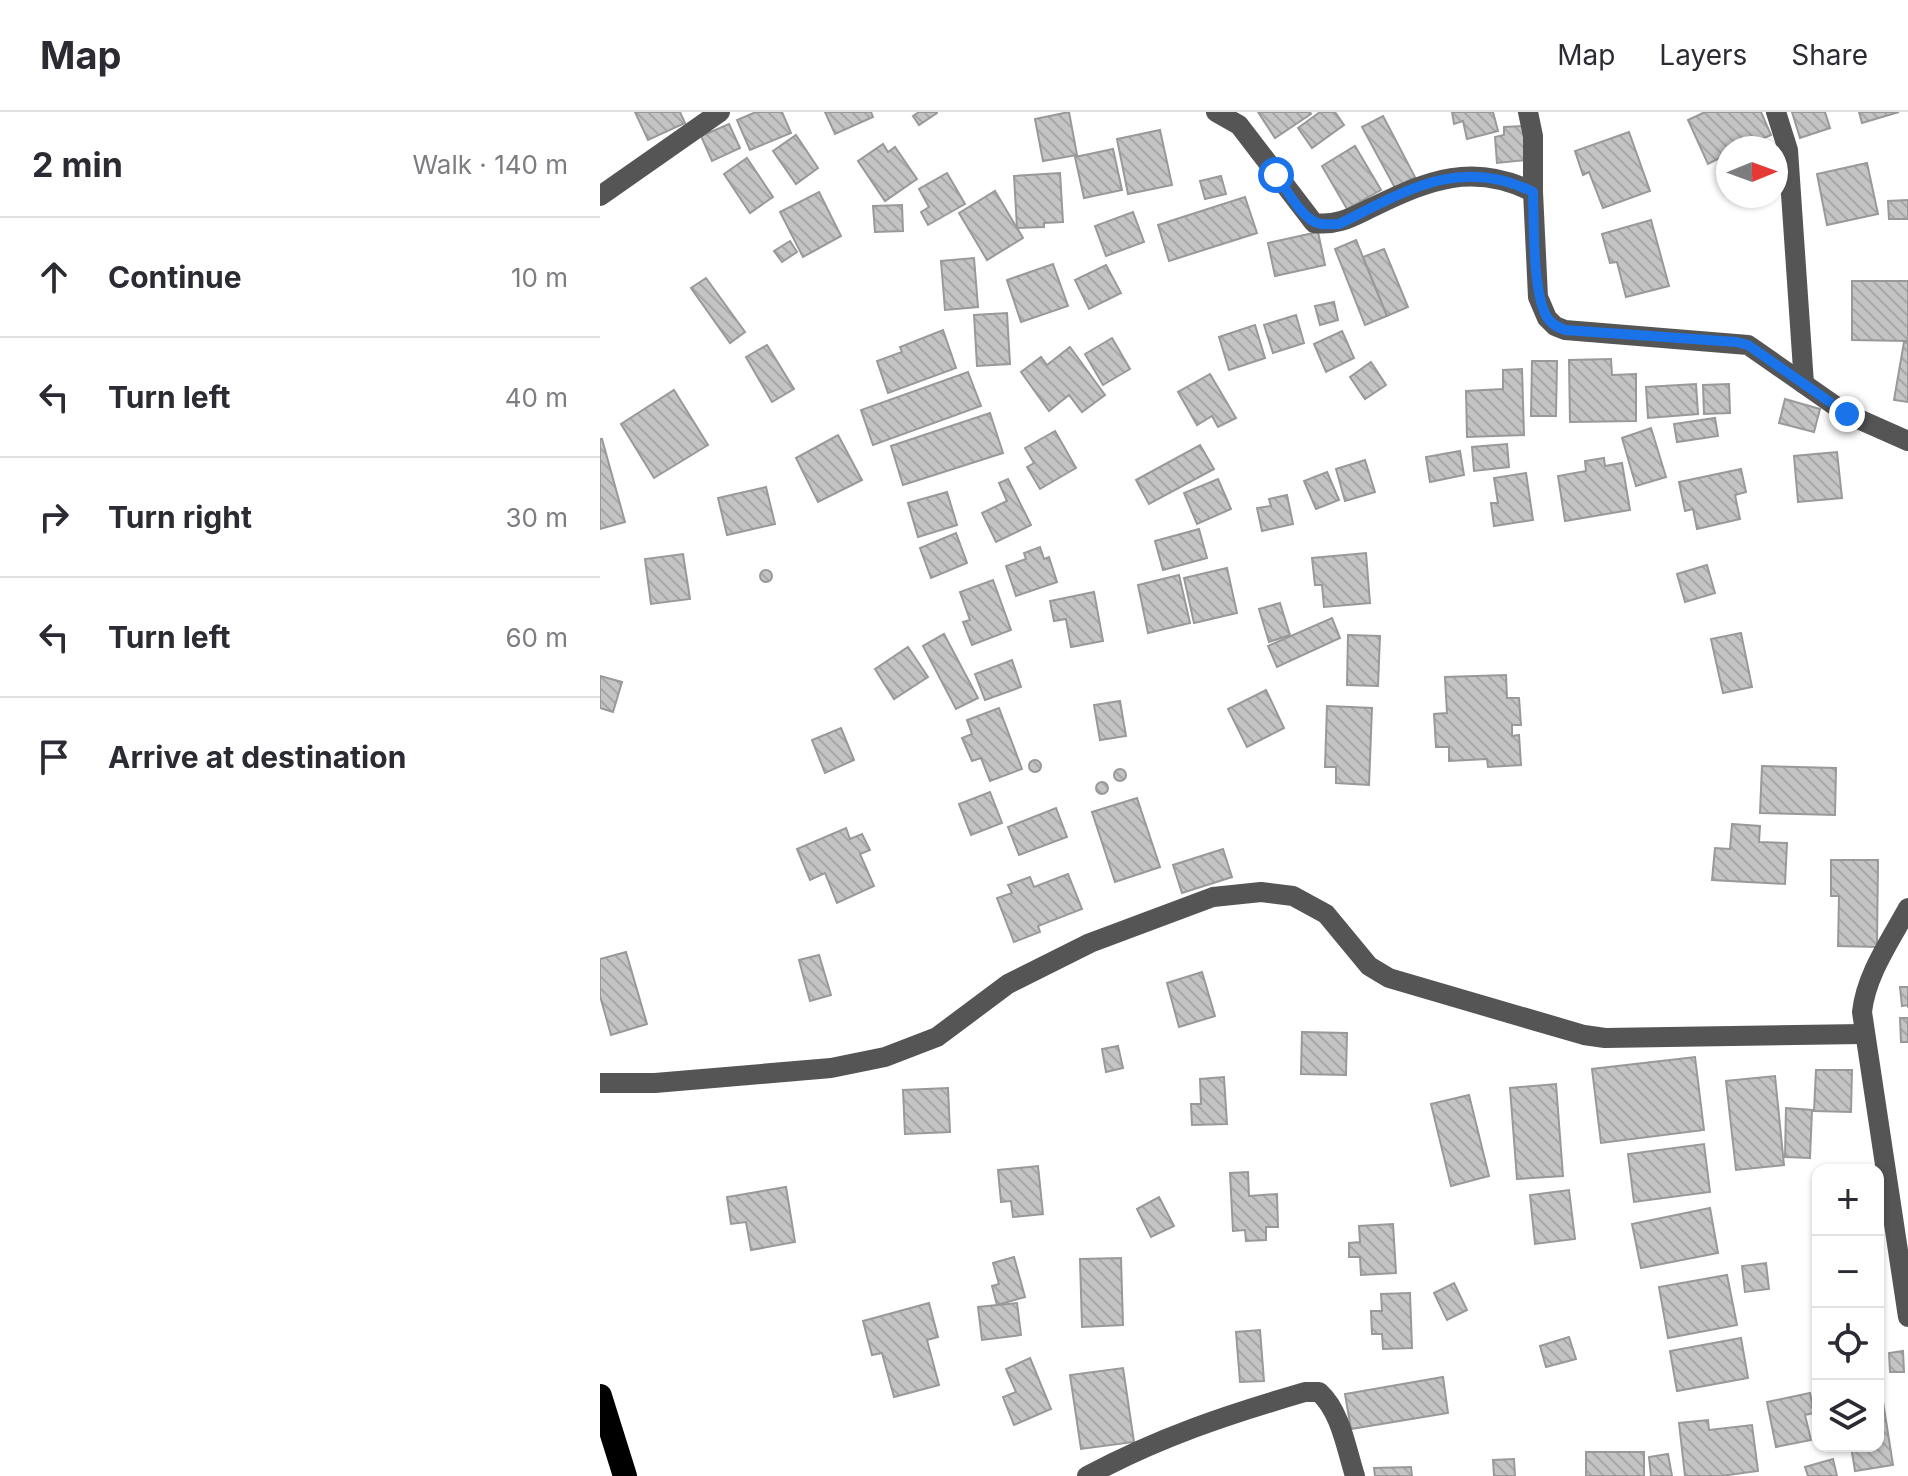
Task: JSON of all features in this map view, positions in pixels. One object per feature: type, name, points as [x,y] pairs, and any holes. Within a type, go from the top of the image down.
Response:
[{"type":"highway","points":[[600,1396],[625,1476]]},
{"type":"street","points":[[600,196],[720,112]]},
{"type":"street","points":[[1216,112],[1239,125],[1314,223],[1339,224],[1420,184],[1465,176],[1504,180],[1533,192]]},
{"type":"street","points":[[1528,112],[1533,136],[1538,297],[1547,318],[1555,326],[1565,330],[1748,345],[1847,414],[1908,441]]},
{"type":"street","points":[[1776,112],[1788,150],[1804,384]]},
{"type":"street","points":[[600,1083],[655,1083],[831,1068],[885,1057],[937,1037],[1008,984],[1090,943],[1213,897],[1261,892],[1293,896],[1326,914],[1369,966],[1389,978],[1584,1035],[1605,1038],[1863,1034]]},
{"type":"street","points":[[1908,908],[1864,994],[1863,1034],[1907,1294],[1908,1317]]},
{"type":"street","points":[[1087,1476],[1133,1451],[1183,1430],[1291,1396],[1319,1392],[1329,1401],[1336,1416],[1355,1476]]},
{"type":"building","points":[[635,112],[680,112],[685,123],[648,140]]},
{"type":"building","points":[[756,112],[782,112],[791,133],[750,150],[737,120]]},
{"type":"building","points":[[825,112],[871,112],[873,117],[835,134]]},
{"type":"building","points":[[919,112],[937,113],[919,125],[913,116]]},
{"type":"building","points":[[1069,112],[1077,155],[1043,161],[1035,119]]},
{"type":"building","points":[[1258,112],[1310,112],[1311,114],[1275,138]]},
{"type":"building","points":[[1320,112],[1335,112],[1344,125],[1312,148],[1298,128]]},
{"type":"building","points":[[1452,112],[1493,112],[1498,131],[1467,139],[1463,121],[1454,124]]},
{"type":"building","points":[[1705,112],[1761,112],[1771,135],[1716,136],[1716,160],[1708,164],[1688,120]]},
{"type":"building","points":[[1792,112],[1825,112],[1830,128],[1800,138]]},
{"type":"building","points":[[1859,112],[1899,112],[1862,123]]},
{"type":"building","points":[[1383,116],[1415,177],[1395,188],[1362,127]]},
{"type":"building","points":[[729,124],[740,148],[712,161],[701,136]]},
{"type":"building","points":[[1523,126],[1527,160],[1497,163],[1495,137],[1504,135],[1504,127]]},
{"type":"building","points":[[1160,130],[1172,185],[1128,194],[1117,139]]},
{"type":"building","points":[[1629,132],[1650,191],[1603,208],[1589,172],[1583,175],[1575,151]]},
{"type":"building","points":[[796,135],[818,168],[796,184],[773,151]]},
{"type":"building","points":[[883,144],[888,152],[895,147],[917,179],[885,201],[858,161]]},
{"type":"building","points":[[1355,146],[1381,190],[1347,209],[1322,166]]},
{"type":"building","points":[[1113,149],[1122,190],[1084,198],[1075,157]]},
{"type":"building","points":[[747,158],[773,197],[750,213],[724,174]]},
{"type":"building","points":[[1867,163],[1878,214],[1827,225],[1817,174]]},
{"type":"building","points":[[947,173],[965,204],[928,225],[921,212],[929,207],[919,189]]},
{"type":"building","points":[[1060,173],[1063,222],[1044,223],[1044,227],[1017,228],[1014,176]]},
{"type":"building","points":[[1221,176],[1226,194],[1205,199],[1200,181]]},
{"type":"building","points":[[995,191],[1023,238],[987,260],[959,213]]},
{"type":"building","points":[[819,192],[841,236],[803,257],[780,212]]},
{"type":"building","points":[[1245,197],[1257,233],[1169,261],[1158,225]]},
{"type":"building","points":[[1908,200],[1908,219],[1889,219],[1888,201]]},
{"type":"building","points":[[902,205],[903,231],[875,232],[873,206]]},
{"type":"building","points":[[1133,212],[1144,242],[1106,256],[1095,226]]},
{"type":"building","points":[[1651,220],[1669,286],[1626,297],[1617,262],[1610,263],[1602,234]]},
{"type":"building","points":[[1318,232],[1325,265],[1275,276],[1268,243]]},
{"type":"building","points":[[1356,240],[1387,316],[1365,325],[1335,249]]},
{"type":"building","points":[[790,241],[797,252],[782,262],[774,251]]},
{"type":"building","points":[[1384,249],[1408,307],[1387,316],[1363,257]]},
{"type":"building","points":[[974,258],[978,307],[945,310],[941,261]]},
{"type":"building","points":[[1053,264],[1068,306],[1021,322],[1007,280]]},
{"type":"building","points":[[1106,265],[1121,293],[1089,309],[1075,280]]},
{"type":"building","points":[[706,278],[745,332],[730,343],[691,288]]},
{"type":"building","points":[[1852,281],[1908,281],[1908,341],[1852,340]]},
{"type":"building","points":[[1334,302],[1338,320],[1320,325],[1315,306]]},
{"type":"building","points":[[1007,313],[1010,364],[977,366],[974,315]]},
{"type":"building","points":[[1296,315],[1304,343],[1273,353],[1264,325]]},
{"type":"building","points":[[1255,325],[1265,358],[1229,370],[1219,337]]},
{"type":"building","points":[[943,330],[956,368],[888,393],[877,361],[902,352],[900,347]]},
{"type":"building","points":[[1342,331],[1354,358],[1326,372],[1314,344]]},
{"type":"building","points":[[1112,338],[1130,369],[1103,385],[1085,354]]},
{"type":"building","points":[[1904,342],[1908,343],[1908,402],[1894,400]]},
{"type":"building","points":[[767,345],[794,389],[772,402],[746,357]]},
{"type":"building","points":[[1070,347],[1105,395],[1082,412],[1069,395],[1049,411],[1021,372],[1041,357],[1047,365]]},
{"type":"building","points":[[1611,359],[1612,375],[1636,374],[1636,421],[1570,422],[1569,360]]},
{"type":"building","points":[[1532,361],[1557,361],[1556,416],[1531,416]]},
{"type":"building","points":[[1371,362],[1386,385],[1365,399],[1350,377]]},
{"type":"building","points":[[1522,369],[1524,435],[1467,437],[1466,391],[1503,389],[1503,370]]},
{"type":"building","points":[[968,372],[981,406],[873,445],[861,410]]},
{"type":"building","points":[[1210,374],[1236,418],[1218,427],[1212,416],[1197,425],[1178,392]]},
{"type":"building","points":[[1696,384],[1698,414],[1648,418],[1646,387]]},
{"type":"building","points":[[1729,384],[1730,413],[1704,414],[1703,385]]},
{"type":"building","points":[[674,390],[708,445],[654,478],[621,424]]},
{"type":"building","points":[[1785,399],[1820,409],[1814,432],[1779,423]]},
{"type":"building","points":[[990,413],[1003,453],[903,485],[891,446]]},
{"type":"building","points":[[1715,418],[1718,436],[1677,442],[1674,424]]},
{"type":"building","points":[[1651,428],[1666,477],[1636,486],[1622,438]]},
{"type":"building","points":[[1055,431],[1076,468],[1040,489],[1027,467],[1034,463],[1025,448]]},
{"type":"building","points":[[838,435],[862,480],[818,502],[796,458]]},
{"type":"building","points":[[600,439],[625,522],[600,529]]},
{"type":"building","points":[[1507,444],[1509,467],[1474,471],[1472,447]]},
{"type":"building","points":[[1200,445],[1214,469],[1149,504],[1136,480]]},
{"type":"building","points":[[1460,451],[1464,475],[1430,482],[1426,457]]},
{"type":"building","points":[[1837,452],[1842,498],[1798,502],[1794,456]]},
{"type":"building","points":[[1604,458],[1605,466],[1622,463],[1630,510],[1565,521],[1558,476],[1586,471],[1585,461]]},
{"type":"building","points":[[1365,460],[1375,492],[1345,501],[1336,469]]},
{"type":"building","points":[[1741,469],[1746,492],[1735,495],[1740,519],[1697,529],[1693,509],[1685,511],[1679,482]]},
{"type":"building","points":[[1327,472],[1339,500],[1316,509],[1304,481]]},
{"type":"building","points":[[1526,473],[1533,520],[1494,526],[1491,503],[1498,503],[1494,478]]},
{"type":"building","points":[[1008,479],[1031,525],[996,542],[982,513],[1007,501],[999,483]]},
{"type":"building","points":[[1218,479],[1231,509],[1197,524],[1184,493]]},
{"type":"building","points":[[766,487],[775,524],[727,535],[718,498]]},
{"type":"building","points":[[947,492],[957,525],[918,537],[908,503]]},
{"type":"building","points":[[1287,495],[1293,524],[1262,531],[1257,508],[1271,506],[1269,499]]},
{"type":"building","points":[[1199,529],[1207,558],[1163,570],[1155,541]]},
{"type":"building","points":[[956,533],[967,563],[931,578],[920,548]]},
{"type":"building","points":[[1040,547],[1044,559],[1049,557],[1057,582],[1016,596],[1006,566],[1026,559],[1024,553]]},
{"type":"building","points":[[1366,553],[1370,603],[1324,607],[1322,585],[1315,585],[1312,558]]},
{"type":"building","points":[[683,554],[690,599],[651,604],[645,559]]},
{"type":"building","points":[[1707,565],[1715,593],[1685,602],[1677,574]]},
{"type":"building","points":[[1227,568],[1237,613],[1194,623],[1184,578]]},
{"type":"building","points":[[766,570],[772,576],[766,582],[760,576]]},
{"type":"building","points":[[1179,575],[1190,623],[1148,633],[1138,585]]},
{"type":"building","points":[[993,580],[1011,630],[972,645],[963,622],[970,620],[960,592]]},
{"type":"building","points":[[1094,592],[1103,641],[1071,647],[1066,619],[1054,621],[1050,601]]},
{"type":"building","points":[[1280,603],[1290,635],[1269,642],[1259,609]]},
{"type":"building","points":[[1332,618],[1340,638],[1277,667],[1268,646]]},
{"type":"building","points":[[1741,633],[1752,687],[1723,693],[1711,639]]},
{"type":"building","points":[[944,634],[978,698],[956,709],[923,646]]},
{"type":"building","points":[[1348,635],[1380,636],[1378,686],[1347,685]]},
{"type":"building","points":[[908,647],[928,677],[894,699],[875,669]]},
{"type":"building","points":[[1012,660],[1021,687],[985,700],[975,674]]},
{"type":"building","points":[[1506,675],[1507,698],[1519,698],[1521,725],[1512,725],[1512,736],[1519,735],[1521,765],[1488,767],[1487,759],[1449,761],[1449,747],[1436,747],[1434,714],[1447,713],[1445,677]]},
{"type":"building","points":[[600,676],[622,682],[613,712],[600,708]]},
{"type":"building","points":[[1266,690],[1284,728],[1247,747],[1228,709]]},
{"type":"building","points":[[1120,701],[1126,736],[1100,740],[1094,705]]},
{"type":"building","points":[[1327,706],[1372,708],[1369,785],[1336,783],[1336,767],[1325,767]]},
{"type":"building","points":[[999,708],[1022,769],[990,781],[981,758],[972,761],[962,738],[972,734],[967,720]]},
{"type":"building","points":[[841,728],[854,760],[825,773],[812,740]]},
{"type":"building","points":[[1035,760],[1041,766],[1035,772],[1029,766]]},
{"type":"building","points":[[1762,766],[1836,768],[1835,815],[1760,813]]},
{"type":"building","points":[[1120,769],[1126,775],[1120,781],[1114,775]]},
{"type":"building","points":[[1102,782],[1108,788],[1102,794],[1096,788]]},
{"type":"building","points":[[990,792],[1002,823],[971,835],[959,804]]},
{"type":"building","points":[[1137,798],[1160,867],[1115,882],[1092,812]]},
{"type":"building","points":[[1056,808],[1067,837],[1019,855],[1008,827]]},
{"type":"building","points":[[1732,824],[1760,826],[1759,842],[1787,843],[1785,884],[1712,880],[1715,848],[1730,849]]},
{"type":"building","points":[[846,828],[850,839],[862,834],[870,850],[860,854],[874,886],[837,903],[825,873],[810,880],[797,849]]},
{"type":"building","points":[[1223,849],[1232,877],[1182,893],[1173,865]]},
{"type":"building","points":[[1831,860],[1878,860],[1877,947],[1838,946],[1839,896],[1831,896]]},
{"type":"building","points":[[1068,874],[1082,909],[1038,926],[1040,932],[1014,942],[997,898],[1012,893],[1008,885],[1030,877],[1034,887]]},
{"type":"building","points":[[626,952],[647,1024],[611,1035],[600,996],[600,959]]},
{"type":"building","points":[[819,955],[831,995],[810,1001],[799,960]]},
{"type":"building","points":[[1202,972],[1215,1016],[1179,1027],[1167,983]]},
{"type":"building","points":[[1900,987],[1908,987],[1908,1005],[1902,1006]]},
{"type":"building","points":[[1900,1018],[1908,1018],[1908,1042],[1901,1042]]},
{"type":"building","points":[[1302,1032],[1347,1033],[1346,1075],[1301,1074]]},
{"type":"building","points":[[1118,1046],[1123,1068],[1106,1072],[1102,1049]]},
{"type":"building","points":[[1695,1057],[1704,1130],[1601,1143],[1592,1069]]},
{"type":"building","points":[[1816,1070],[1852,1070],[1851,1112],[1814,1111]]},
{"type":"building","points":[[1775,1076],[1784,1165],[1736,1170],[1726,1081]]},
{"type":"building","points":[[1224,1077],[1227,1124],[1192,1125],[1191,1104],[1201,1104],[1200,1079]]},
{"type":"building","points":[[1556,1084],[1563,1176],[1517,1179],[1510,1088]]},
{"type":"building","points":[[948,1088],[950,1132],[905,1134],[903,1090]]},
{"type":"building","points":[[1469,1095],[1489,1176],[1451,1186],[1431,1104]]},
{"type":"building","points":[[1786,1108],[1812,1110],[1810,1158],[1785,1157]]},
{"type":"building","points":[[1704,1144],[1710,1192],[1634,1202],[1628,1154]]},
{"type":"building","points":[[1038,1166],[1043,1214],[1013,1217],[1011,1201],[1001,1202],[998,1170]]},
{"type":"building","points":[[1248,1172],[1249,1196],[1277,1194],[1278,1227],[1266,1227],[1266,1240],[1246,1241],[1245,1230],[1233,1231],[1230,1173]]},
{"type":"building","points":[[786,1187],[795,1242],[751,1250],[746,1222],[731,1224],[727,1197]]},
{"type":"building","points":[[1569,1190],[1575,1239],[1535,1244],[1530,1195]]},
{"type":"building","points":[[1159,1197],[1174,1226],[1151,1237],[1137,1209]]},
{"type":"building","points":[[1710,1208],[1718,1253],[1641,1268],[1632,1224]]},
{"type":"building","points":[[1393,1224],[1396,1273],[1361,1275],[1360,1257],[1349,1257],[1349,1243],[1360,1242],[1359,1226]]},
{"type":"building","points":[[1014,1257],[1025,1297],[997,1305],[992,1286],[999,1284],[993,1263]]},
{"type":"building","points":[[1121,1258],[1123,1325],[1082,1327],[1080,1259]]},
{"type":"building","points":[[1766,1263],[1769,1289],[1745,1292],[1742,1266]]},
{"type":"building","points":[[1727,1275],[1737,1325],[1668,1338],[1659,1287]]},
{"type":"building","points":[[1454,1283],[1467,1310],[1447,1320],[1434,1293]]},
{"type":"building","points":[[1410,1293],[1412,1348],[1383,1349],[1382,1334],[1372,1334],[1371,1311],[1382,1311],[1381,1294]]},
{"type":"building","points":[[929,1303],[938,1337],[927,1340],[939,1385],[894,1397],[882,1353],[872,1355],[863,1321]]},
{"type":"building","points":[[1017,1303],[1021,1335],[982,1340],[978,1307]]},
{"type":"building","points":[[1260,1330],[1264,1381],[1240,1382],[1236,1332]]},
{"type":"building","points":[[1569,1337],[1576,1359],[1546,1367],[1540,1346]]},
{"type":"building","points":[[1741,1338],[1748,1378],[1677,1391],[1670,1351]]},
{"type":"building","points":[[1903,1351],[1904,1372],[1890,1372],[1889,1353]]},
{"type":"building","points":[[1030,1358],[1051,1409],[1014,1425],[1003,1397],[1016,1392],[1006,1369]]},
{"type":"building","points":[[1123,1368],[1134,1442],[1081,1449],[1070,1375]]},
{"type":"building","points":[[1443,1377],[1448,1413],[1351,1429],[1345,1394]]},
{"type":"building","points":[[1810,1393],[1812,1413],[1805,1415],[1811,1440],[1776,1447],[1767,1402]]},
{"type":"building","points":[[1884,1408],[1893,1465],[1855,1471],[1852,1452],[1884,1452]]},
{"type":"building","points":[[1708,1420],[1709,1430],[1752,1425],[1758,1471],[1721,1476],[1685,1476],[1679,1423]]},
{"type":"building","points":[[1586,1452],[1644,1452],[1644,1476],[1586,1476]]},
{"type":"building","points":[[1668,1454],[1672,1476],[1651,1476],[1649,1457]]},
{"type":"building","points":[[1514,1459],[1515,1476],[1494,1476],[1493,1460]]},
{"type":"building","points":[[1833,1459],[1837,1476],[1808,1476],[1805,1467]]},
{"type":"building","points":[[1411,1467],[1412,1476],[1375,1476],[1374,1468]]},
{"type":"route","points":[[1276,175],[1314,223],[1326,224],[1339,224],[1420,184],[1437,180],[1486,176],[1522,186],[1533,192],[1538,297],[1547,318],[1555,326],[1565,330],[1748,345],[1847,414]]}]
